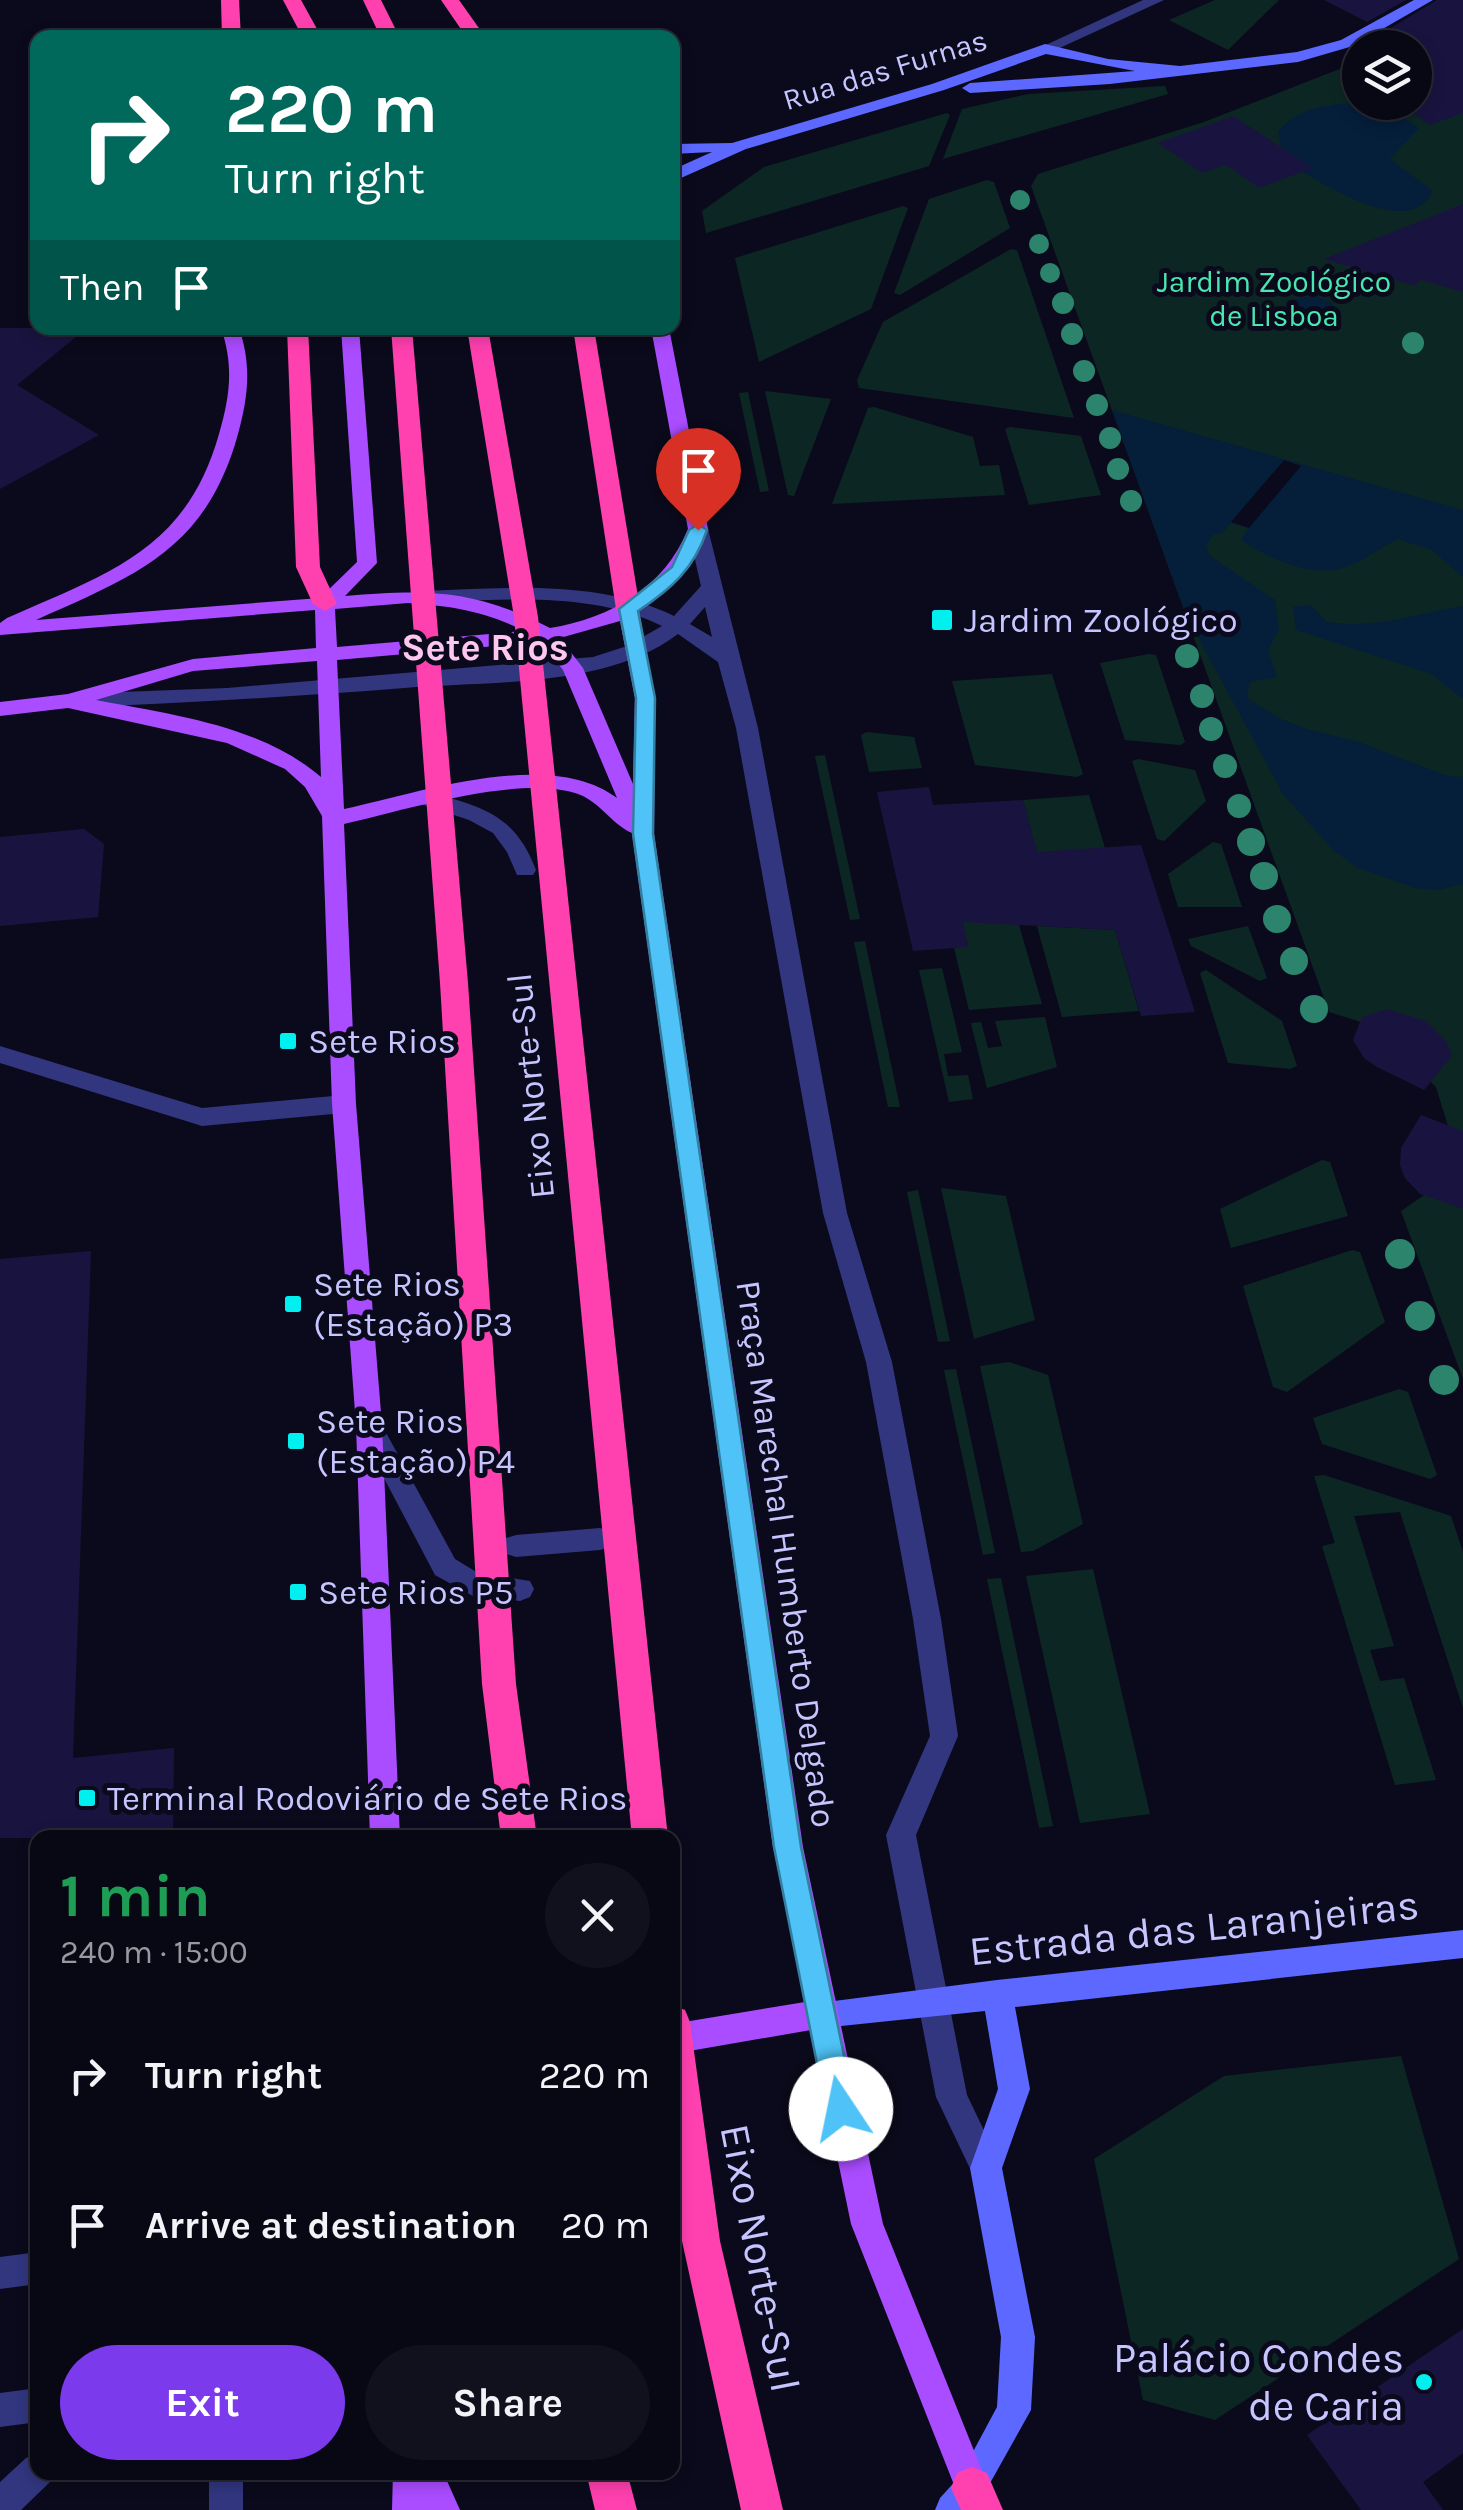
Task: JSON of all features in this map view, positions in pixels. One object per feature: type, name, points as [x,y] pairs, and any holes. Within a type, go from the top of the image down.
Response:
[{"type":"highway","points":[[230,0],[232,30]]},
{"type":"highway","points":[[292,0],[309,30]]},
{"type":"highway","points":[[372,0],[387,30]]},
{"type":"highway","points":[[450,0],[472,30]]},
{"type":"highway","points":[[297,335],[308,567],[324,604]]},
{"type":"highway","name":"Eixo Norte-Sul","points":[[403,335],[454,982],[498,1684],[518,1830]]},
{"type":"highway","name":"Eixo Norte-Sul","points":[[479,335],[526,617],[649,1830]]},
{"type":"highway","points":[[584,335],[628,609]]},
{"type":"highway","name":"Eixo Norte-Sul","points":[[680,2082],[701,2241],[762,2510]]},
{"type":"highway","points":[[608,2480],[616,2510]]},
{"type":"main road","points":[[0,629],[115,576],[155,552],[184,528],[206,496],[231,426],[243,374],[232,335]]},
{"type":"main road","points":[[351,335],[367,564],[324,604],[344,1104],[370,1425],[385,1830]]},
{"type":"main road","points":[[0,709],[68,701],[187,666],[546,634],[593,624],[628,609],[662,587],[678,570],[691,552],[698,530],[661,335]]},
{"type":"main road","points":[[0,629],[408,597],[456,600],[499,610],[546,634],[573,668],[643,834]]},
{"type":"main road","name":"Praça Marechal Humberto Delgado","points":[[628,609],[645,698],[643,834],[788,1847],[867,2224],[969,2502]]},
{"type":"main road","points":[[68,701],[240,740],[274,754],[316,785],[332,819]]},
{"type":"main road","points":[[332,819],[521,783],[563,782],[596,794],[643,834]]},
{"type":"main road","points":[[680,2039],[822,2014]]},
{"type":"main road","points":[[410,2480],[410,2510]]},
{"type":"main road","points":[[429,2480],[444,2510]]},
{"type":"street","name":"Rua das Furnas","points":[[680,173],[740,145],[912,95],[1044,49],[1156,0]]},
{"type":"street","points":[[912,95],[1254,64],[1317,52],[1377,28],[1425,0]]},
{"type":"street","points":[[1044,49],[1108,64],[1176,70]]},
{"type":"street","name":"Rua das Furnas","points":[[680,149],[740,145]]},
{"type":"street","points":[[698,530],[747,728],[841,1243],[878,1362],[930,1639],[944,1736],[902,1835],[952,2098],[986,2168],[1018,2337],[1014,2410],[969,2502]]},
{"type":"street","points":[[68,701],[327,688],[573,668],[636,652],[677,626],[711,587]]},
{"type":"street","points":[[408,597],[552,596],[628,609],[677,626],[727,659]]},
{"type":"street","points":[[429,799],[493,822],[510,833],[517,842],[524,870]]},
{"type":"street","points":[[0,1054],[202,1117],[344,1104]]},
{"type":"street","points":[[370,1425],[445,1567],[473,1584],[520,1589]]},
{"type":"street","points":[[516,1546],[600,1538]]},
{"type":"street","name":"Estrada das Laranjeiras","points":[[822,2014],[1463,1944]]},
{"type":"street","points":[[986,2168],[1014,2089],[997,1994]]},
{"type":"street","points":[[0,2273],[30,2269]]},
{"type":"street","points":[[0,2410],[30,2406]]},
{"type":"street","points":[[0,2506],[30,2478]]},
{"type":"street","points":[[226,2480],[226,2510]]},
{"type":"green space","points":[[1215,0],[1279,0],[1228,50],[1169,20]]},
{"type":"green space","name":"Jardim Zoológico de Lisboa","points":[[1463,4],[1463,1379],[1401,1211],[1433,1189],[1448,1126],[1436,1087],[1374,1026],[1329,1012],[1031,186],[1038,174],[1204,122],[1342,68],[1342,120],[1432,120],[1432,30],[1417,30]]},
{"type":"green space","points":[[1165,86],[1168,94],[943,159],[962,109],[1028,94]]},
{"type":"green space","points":[[950,115],[929,166],[706,233],[702,211],[764,167]]},
{"type":"green space","points":[[987,180],[994,182],[1010,228],[900,295],[894,293],[929,199]]},
{"type":"green space","points":[[903,206],[908,208],[871,309],[759,362],[735,258]]},
{"type":"green space","points":[[1011,249],[1017,250],[1074,418],[859,388],[857,380],[883,322]]},
{"type":"green space","points":[[765,391],[831,399],[794,496],[788,495]]},
{"type":"green space","points":[[748,392],[769,491],[760,492],[739,393]]},
{"type":"green space","points":[[868,408],[973,437],[980,466],[999,465],[1005,495],[832,504]]},
{"type":"green space","points":[[1005,429],[1081,436],[1101,495],[1029,505]]},
{"type":"green space","points":[[1156,655],[1185,742],[1180,745],[1125,740],[1100,663]]},
{"type":"green space","points":[[1052,674],[1083,774],[1077,777],[975,765],[952,681]]},
{"type":"green space","points":[[867,732],[914,737],[922,768],[869,772],[861,735]]},
{"type":"green space","points":[[825,755],[860,919],[850,920],[815,756]]},
{"type":"green space","points":[[1132,761],[1195,770],[1206,801],[1164,841],[1157,839]]},
{"type":"green space","points":[[1089,795],[1105,848],[1042,873],[1023,800]]},
{"type":"green space","points":[[1213,842],[1221,844],[1242,907],[1178,907],[1168,874]]},
{"type":"green space","points":[[955,891],[1019,925],[1042,1004],[969,1010],[954,948],[968,946]]},
{"type":"green space","points":[[1037,926],[1115,930],[1139,1011],[1062,1017]]},
{"type":"green space","points":[[1248,926],[1267,978],[1260,981],[1191,946],[1188,939]]},
{"type":"green space","points":[[865,941],[900,1107],[888,1107],[854,942]]},
{"type":"green space","points":[[942,968],[962,1052],[944,1054],[948,1076],[968,1075],[973,1099],[949,1102],[919,970]]},
{"type":"green space","points":[[1206,970],[1282,1021],[1297,1066],[1290,1069],[1228,1063],[1200,973]]},
{"type":"green space","points":[[1045,1017],[1057,1067],[987,1088],[971,1023],[981,1022],[988,1048],[1002,1046],[995,1021]]},
{"type":"green space","points":[[1322,1160],[1330,1162],[1348,1216],[1231,1248],[1220,1209]]},
{"type":"green space","points":[[941,1188],[1006,1196],[1035,1320],[974,1339]]},
{"type":"green space","points":[[918,1190],[950,1341],[938,1342],[907,1192]]},
{"type":"green space","points":[[1352,1250],[1360,1252],[1385,1322],[1287,1392],[1273,1387],[1243,1286]]},
{"type":"green space","points":[[1009,1362],[1048,1375],[1083,1524],[1033,1551],[1021,1552],[980,1366]]},
{"type":"green space","points":[[956,1369],[995,1553],[983,1555],[944,1370]]},
{"type":"green space","points":[[1399,1389],[1408,1392],[1437,1475],[1430,1479],[1322,1444],[1313,1418]]},
{"type":"green space","points":[[1324,1475],[1451,1516],[1463,1552],[1463,1708],[1400,1512],[1354,1516],[1394,1646],[1370,1650],[1380,1681],[1404,1678],[1436,1780],[1395,1785],[1322,1546],[1335,1543],[1314,1476]]},
{"type":"green space","points":[[1093,1569],[1150,1814],[1080,1823],[1026,1576]]},
{"type":"green space","points":[[1001,1578],[1053,1826],[1039,1828],[987,1579]]},
{"type":"green space","points":[[1401,2056],[1459,2259],[1215,2420],[1143,2400],[1094,2159],[1224,2076]]},
{"type":"water","points":[[1342,105],[1342,120],[1407,120],[1419,128],[1390,159],[1433,191],[1421,206],[1404,211],[1361,202],[1284,161],[1278,132],[1305,111]]},
{"type":"water","points":[[1314,296],[1331,302],[1339,312],[1334,321],[1306,326],[1283,314],[1288,300]]},
{"type":"water","points":[[1112,410],[1463,510],[1463,577],[1432,550],[1397,539],[1349,566],[1320,571],[1261,552],[1241,540],[1248,528],[1231,523],[1222,533],[1214,534],[1206,546],[1210,556],[1275,600],[1279,630],[1268,650],[1277,677],[1250,682],[1247,698],[1281,719],[1307,729],[1359,742],[1445,775],[1463,777],[1463,884],[1438,890],[1415,888],[1358,868],[1333,850],[1283,794],[1186,615]]},
{"type":"water","points":[[1311,605],[1327,622],[1346,624],[1380,622],[1463,606],[1463,699],[1431,674],[1296,630],[1293,607]]},
{"type":"pier","points":[[1284,460],[1301,466],[1249,528],[1231,522]]},
{"type":"building","points":[[1324,0],[1406,0],[1367,22]]},
{"type":"building","points":[[1437,0],[1463,0],[1463,113],[1430,125],[1423,120],[1432,120],[1432,30],[1388,30]]},
{"type":"building","points":[[1233,116],[1313,168],[1259,188],[1226,165],[1202,173],[1158,143]]},
{"type":"building","points":[[1463,204],[1463,292],[1420,280],[1415,286],[1324,259]]},
{"type":"building","points":[[0,328],[30,328],[30,335],[78,335],[17,385],[99,435],[0,489]]},
{"type":"building","points":[[929,787],[933,805],[1023,800],[1037,852],[1141,845],[1195,1012],[1141,1016],[1115,930],[963,922],[968,947],[913,951],[877,792]]},
{"type":"building","points":[[84,829],[104,844],[98,917],[0,926],[0,837]]},
{"type":"building","points":[[1387,1009],[1426,1021],[1447,1042],[1452,1056],[1424,1090],[1364,1058],[1353,1040],[1362,1017]]},
{"type":"building","points":[[1421,1115],[1463,1131],[1463,1209],[1420,1194],[1405,1178],[1400,1165],[1401,1148]]},
{"type":"building","name":"Terminal Rodoviário de Sete Rios","points":[[91,1251],[73,1758],[174,1748],[173,1830],[30,1830],[30,1838],[0,1838],[0,1259]]},
{"type":"building","name":"Palácio Condes de Caria","points":[[1463,2329],[1463,2453],[1423,2482],[1443,2510],[1361,2510],[1307,2435]]},
{"type":"place","name":"Jardim Zoológico","points":[[942,620]]},
{"type":"place","name":"Sete Rios","points":[[288,1041]]},
{"type":"place","name":"Sete Rios (Estação) P3","points":[[293,1304]]},
{"type":"place","name":"Sete Rios (Estação) P4","points":[[296,1441]]},
{"type":"place","name":"Sete Rios P5","points":[[298,1592]]},
{"type":"place","name":"Terminal Rodoviário de Sete Rios","points":[[87,1798]]},
{"type":"place","name":"Palácio Condes de Caria","points":[[1424,2382]]},
{"type":"district","name":"Sete Rios","points":[[485,647]]},
{"type":"route","points":[[698,530],[691,552],[678,570],[662,587],[628,609],[645,698],[643,834],[788,1847],[841,2109]]}]
